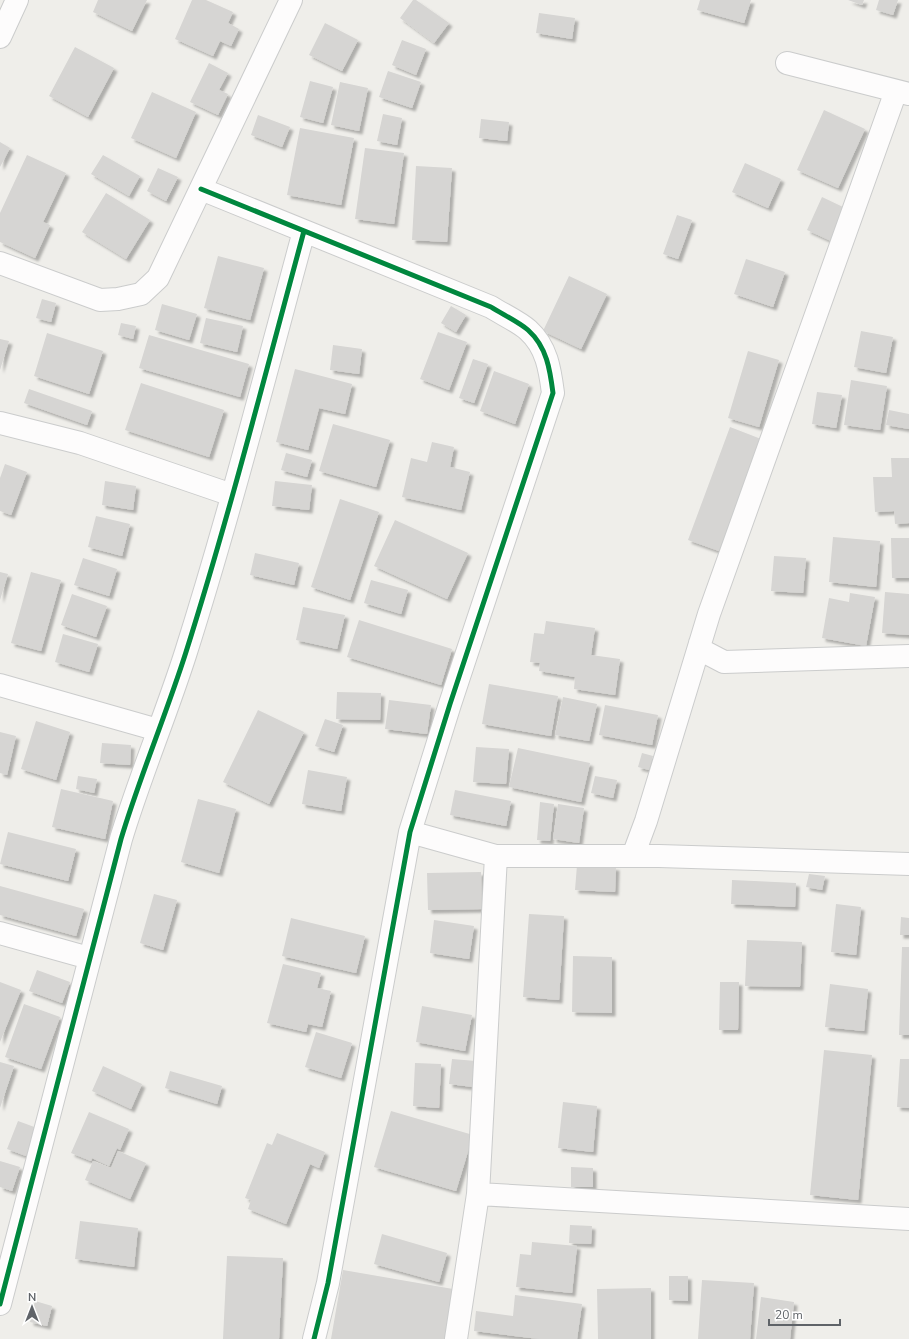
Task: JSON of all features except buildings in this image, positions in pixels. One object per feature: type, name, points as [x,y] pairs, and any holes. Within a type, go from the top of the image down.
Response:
[{"type":"street","points":[[0,37],[17,0]]},
{"type":"street","points":[[0,263],[100,300],[118,299],[141,294],[158,278],[290,0]]},
{"type":"street","points":[[634,856],[712,606],[903,93],[787,63]]},
{"type":"street","points":[[201,189],[491,307],[528,330],[542,348],[550,367],[553,393],[450,704],[410,832],[328,1283],[314,1339]]},
{"type":"street","points":[[0,1304],[89,958],[132,802],[186,653],[232,495],[304,231]]},
{"type":"street","points":[[0,423],[80,443],[232,495]]},
{"type":"street","points":[[700,643],[703,650],[724,662],[909,656]]},
{"type":"street","points":[[0,685],[158,730]]},
{"type":"street","points":[[410,832],[496,856],[634,856],[909,864]]},
{"type":"street","points":[[456,1339],[478,1194],[496,856]]},
{"type":"street","points":[[0,933],[89,958]]},
{"type":"street","points":[[478,1194],[909,1219]]},
{"type":"cycle path","points":[[201,189],[491,307],[510,318],[528,330],[540,344],[549,367],[553,393],[450,704],[410,832],[328,1283],[314,1339]]},
{"type":"cycle path","points":[[0,1304],[121,839],[136,792],[186,652],[218,547],[304,231]]}]
